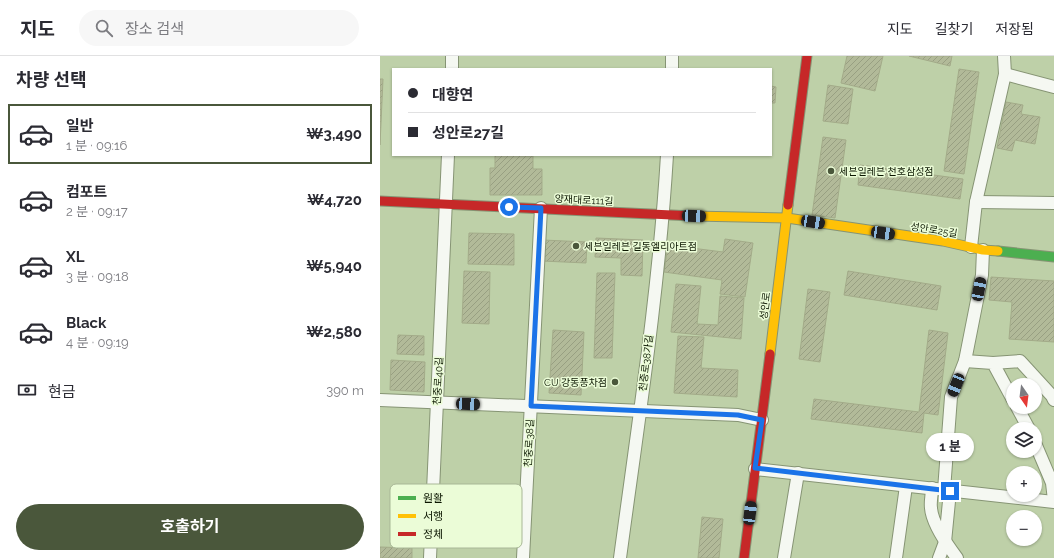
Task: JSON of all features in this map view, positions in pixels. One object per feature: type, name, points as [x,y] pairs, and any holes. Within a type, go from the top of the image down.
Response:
[{"type":"street","points":[[452,56],[452,68]]},
{"type":"street","points":[[672,56],[672,68]]},
{"type":"street","name":"성안로","points":[[744,558],[807,56]]},
{"type":"street","points":[[939,558],[945,542],[942,490],[951,397],[965,361],[982,275],[977,248],[976,202],[1005,74],[1004,56]]},
{"type":"street","points":[[1005,74],[1054,87]]},
{"type":"street","name":"천중로40길","points":[[433,484],[448,156]]},
{"type":"street","name":"천중로38가길","points":[[620,558],[640,411],[663,214],[667,156]]},
{"type":"street","name":"양재대로111길","points":[[380,201],[787,218]]},
{"type":"street","points":[[976,202],[1054,203]]},
{"type":"street","name":"천중로38길","points":[[523,558],[541,208]]},
{"type":"street","name":"성안로25길","points":[[787,218],[942,241],[977,248],[1054,257]]},
{"type":"street","points":[[965,361],[993,363],[1020,361],[1054,400]]},
{"type":"street","points":[[993,363],[1006,387]]},
{"type":"street","points":[[380,400],[738,415],[762,420]]},
{"type":"street","points":[[755,468],[942,490],[1054,501],[1052,483],[1041,458]]},
{"type":"street","points":[[784,558],[798,473]]},
{"type":"street","points":[[896,558],[906,486]]},
{"type":"street","points":[[942,490],[931,508],[934,519],[945,542],[957,558]]},
{"type":"street","name":"천중로40길","points":[[430,548],[430,558]]},
{"type":"building","points":[[847,56],[883,56],[875,91],[841,83]]},
{"type":"building","points":[[909,56],[952,56],[950,66]]},
{"type":"building","points":[[959,69],[979,72],[964,174],[944,171]]},
{"type":"building","points":[[380,79],[383,79],[380,145]]},
{"type":"building","points":[[828,85],[853,89],[848,124],[823,121]]},
{"type":"building","points":[[772,86],[776,87],[775,103],[772,103]]},
{"type":"building","points":[[1006,102],[1023,105],[1021,114],[1040,117],[1035,144],[1015,140],[1012,151],[997,148]]},
{"type":"building","points":[[823,137],[846,140],[835,218],[812,215]]},
{"type":"building","points":[[495,156],[533,156],[533,169],[542,169],[542,195],[490,195],[490,168],[495,168]]},
{"type":"building","points":[[860,165],[963,179],[960,199],[858,185]]},
{"type":"building","points":[[469,233],[514,234],[514,265],[468,264]]},
{"type":"building","points":[[596,238],[643,240],[642,276],[621,275],[621,258],[595,257]]},
{"type":"building","points":[[725,239],[753,243],[745,297],[720,294],[722,280],[664,272],[668,245],[723,252]]},
{"type":"building","points":[[543,240],[587,242],[586,263],[542,261]]},
{"type":"building","points":[[464,271],[490,272],[489,324],[462,323]]},
{"type":"building","points":[[848,271],[941,286],[937,310],[844,295]]},
{"type":"building","points":[[597,273],[615,273],[612,358],[594,358]]},
{"type":"building","points":[[991,277],[1054,281],[1054,342],[1009,339],[1012,302],[989,300]]},
{"type":"building","points":[[676,284],[701,286],[697,324],[718,325],[720,296],[744,298],[741,339],[671,332]]},
{"type":"building","points":[[808,289],[830,292],[820,362],[799,359]]},
{"type":"building","points":[[553,330],[584,332],[581,395],[549,393]]},
{"type":"building","points":[[929,330],[948,333],[938,415],[924,413],[922,433],[811,419],[814,399],[919,412]]},
{"type":"building","points":[[398,335],[424,336],[424,355],[397,354]]},
{"type":"building","points":[[678,336],[704,337],[701,368],[738,370],[737,397],[674,393]]},
{"type":"building","points":[[391,360],[425,362],[424,392],[390,390]]},
{"type":"building","points":[[702,517],[723,519],[719,558],[698,558]]},
{"type":"building","points":[[380,547],[412,548],[412,558],[380,558]]},
{"type":"traffic: fast","points":[[998,251],[1054,257]]},
{"type":"traffic: slow","points":[[770,354],[788,205]]},
{"type":"traffic: slow","points":[[693,216],[787,218],[943,241],[983,250],[998,251]]},
{"type":"traffic: jam","points":[[788,205],[807,56]]},
{"type":"traffic: jam","points":[[380,201],[693,216]]},
{"type":"traffic: jam","points":[[744,558],[770,354]]},
{"type":"place","name":"세븐일레븐 천호삼성점","points":[[831,171]]},
{"type":"place","name":"세븐일레븐 길동엘리아트점","points":[[576,246]]},
{"type":"place","name":"CU 강동풍차점","points":[[615,382]]},
{"type":"route","points":[[509,207],[541,208],[531,406],[738,415],[762,420],[755,468],[950,491]]}]
